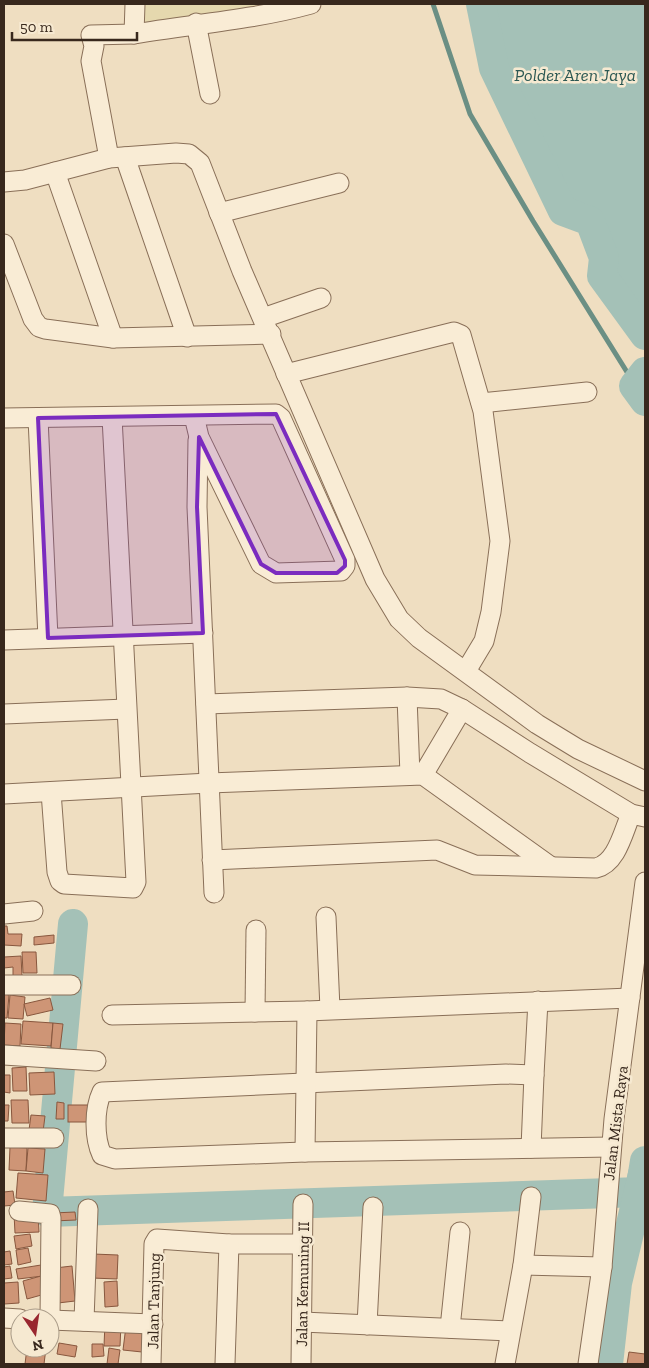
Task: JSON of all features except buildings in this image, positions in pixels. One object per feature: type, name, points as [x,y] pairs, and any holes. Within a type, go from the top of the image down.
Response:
[{"type":"street","points":[[134,34],[135,4]]},
{"type":"street","points":[[187,337],[117,158],[91,61],[94,46],[91,35],[134,34],[196,23],[254,18],[310,4]]},
{"type":"street","points":[[196,23],[210,94]]},
{"type":"street","points":[[4,182],[25,180],[117,158],[176,153],[190,154],[196,157],[286,374],[375,579],[399,618],[419,638],[537,724],[578,749],[645,781]]},
{"type":"street","points":[[55,172],[113,338]]},
{"type":"street","points":[[219,213],[339,183]]},
{"type":"street","points":[[4,247],[33,319],[40,327],[113,338],[187,337],[267,326],[321,298]]},
{"type":"street","points":[[286,374],[454,332],[461,335],[481,403],[500,541],[491,612],[484,641],[466,671]]},
{"type":"street","points":[[481,403],[587,392]]},
{"type":"street","points":[[4,418],[194,416],[268,412],[276,414],[281,418],[345,560],[345,566],[341,571],[276,574],[261,564],[199,437],[194,416]]},
{"type":"street","points":[[51,792],[56,872],[60,881],[64,884],[129,889],[135,886],[132,787],[126,708],[112,417]]},
{"type":"street","points":[[38,418],[48,638]]},
{"type":"street","points":[[199,437],[197,507],[214,893]]},
{"type":"street","points":[[4,640],[203,633]]},
{"type":"street","points":[[206,704],[406,696],[442,700],[462,709],[530,753],[638,815],[611,859],[605,866],[596,868],[475,865],[437,850],[212,860]]},
{"type":"street","points":[[406,696],[416,775]]},
{"type":"street","points":[[4,714],[126,708]]},
{"type":"street","points":[[416,775],[462,709]]},
{"type":"street","points":[[4,794],[209,783],[416,775],[550,866]]},
{"type":"street","name":"Jalan Mista Raya","points":[[588,1364],[602,1267],[611,1147],[645,882]]},
{"type":"street","points":[[4,914],[33,911]]},
{"type":"street","points":[[326,916],[330,1010]]},
{"type":"street","points":[[255,1012],[256,930]]},
{"type":"street","points":[[4,985],[71,984]]},
{"type":"street","points":[[112,1015],[307,1011],[630,998]]},
{"type":"street","points":[[531,1148],[538,1001]]},
{"type":"street","points":[[305,1152],[307,1011]]},
{"type":"street","points":[[4,1055],[96,1061]]},
{"type":"street","points":[[534,1075],[506,1074],[306,1081],[102,1092],[97,1114],[97,1145],[102,1155],[115,1159],[305,1152],[611,1147]]},
{"type":"street","points":[[4,1138],[54,1138]]},
{"type":"street","points":[[505,1364],[523,1265],[531,1197]]},
{"type":"street","name":"Jalan Kemuning II","points":[[301,1364],[303,1204]]},
{"type":"street","points":[[367,1325],[373,1207]]},
{"type":"street","points":[[84,1321],[88,1209]]},
{"type":"street","points":[[19,1211],[45,1212],[50,1214],[52,1218],[50,1308]]},
{"type":"street","points":[[450,1328],[460,1232]]},
{"type":"street","name":"Jalan Tanjung","points":[[151,1364],[154,1244],[157,1239],[229,1244]]},
{"type":"street","points":[[225,1364],[229,1244],[303,1244]]},
{"type":"street","points":[[523,1265],[602,1267]]},
{"type":"street","points":[[60,1320],[153,1324]]},
{"type":"street","points":[[302,1322],[510,1331]]},
{"type":"highlighted area","points":[[276,414],[345,560],[345,566],[337,573],[276,573],[261,564],[199,437],[197,507],[203,633],[48,638],[38,418]]},
{"type":"shaded area","points":[[135,4],[311,4],[134,34]]},
{"type":"green space","points":[[645,372],[645,401],[634,386]]},
{"type":"water","name":"Polder Aren Jaya","points":[[481,4],[645,4],[645,335],[602,276],[604,258],[590,221],[563,211],[494,68]]},
{"type":"waterway","points":[[433,4],[470,114],[533,221],[645,401]]},
{"type":"waterway","points":[[481,4],[494,68],[563,211],[590,221],[604,258],[602,276],[645,335]]},
{"type":"waterway","points":[[645,372],[634,386],[645,401]]},
{"type":"waterway","points":[[73,924],[47,1212],[640,1192],[645,1161]]},
{"type":"waterway","points":[[608,1364],[617,1283],[643,1174]]}]
